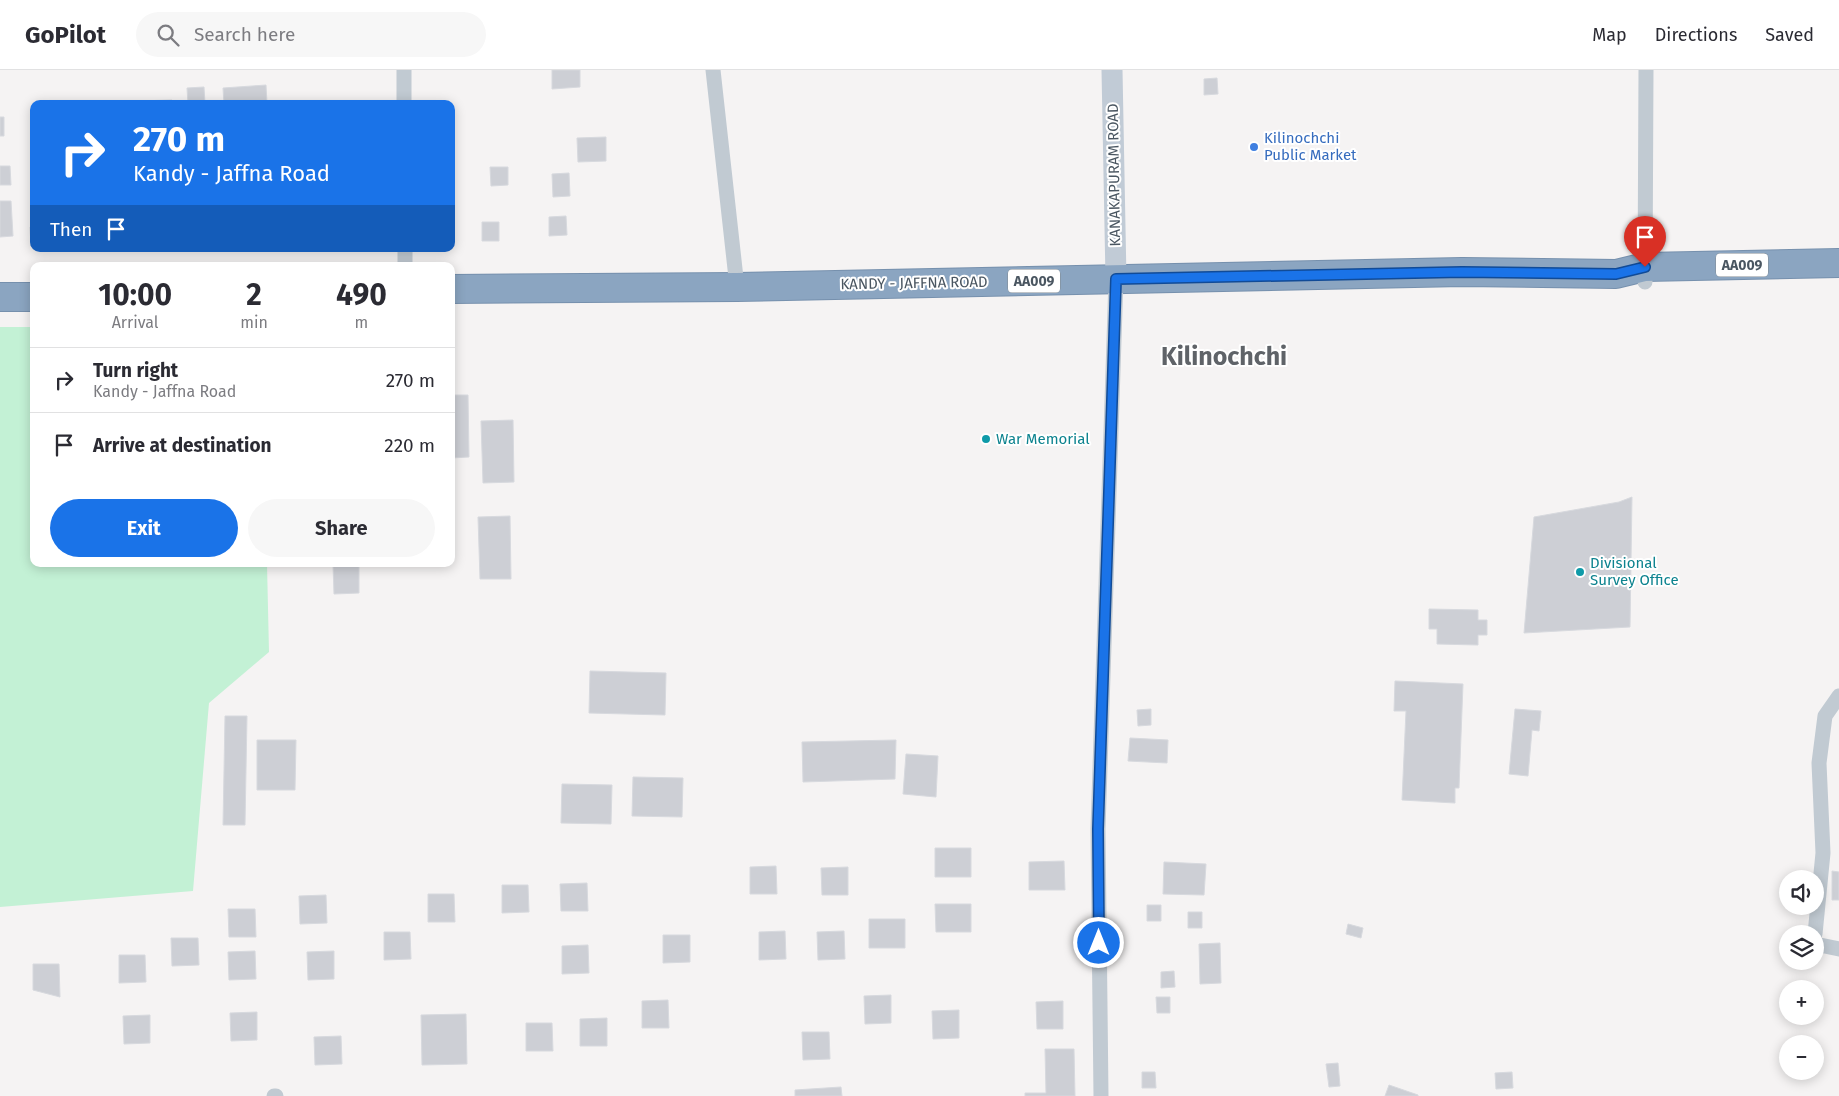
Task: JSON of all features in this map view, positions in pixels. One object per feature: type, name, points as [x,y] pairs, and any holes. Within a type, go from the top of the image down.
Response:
[{"type":"highway","name":"KANDY - JAFFNA ROAD","points":[[1645,275],[1839,263]]},
{"type":"highway","name":"KANDY - JAFFNA ROAD","points":[[455,289],[737,287],[1462,272],[1616,274],[1839,281]]},
{"type":"highway","points":[[0,297],[30,297]]},
{"type":"street","points":[[404,70],[404,100]]},
{"type":"street","points":[[713,70],[737,287]]},
{"type":"street","name":"KANAKAPURAM ROAD","points":[[1112,70],[1116,279]]},
{"type":"street","points":[[1645,275],[1646,70]]},
{"type":"street","points":[[1100,1096],[1098,829],[1116,279]]},
{"type":"street","points":[[1816,925],[1823,853],[1819,763],[1825,716],[1839,696]]},
{"type":"street","points":[[1824,946],[1839,949]]},
{"type":"green space","points":[[0,327],[30,327],[30,567],[267,567],[269,652],[209,703],[193,891],[0,907]]},
{"type":"building","points":[[552,70],[580,70],[580,87],[552,89]]},
{"type":"building","points":[[1217,78],[1218,94],[1204,95],[1204,79]]},
{"type":"building","points":[[266,85],[267,100],[224,100],[223,88]]},
{"type":"building","points":[[204,87],[205,100],[188,100],[187,88]]},
{"type":"building","points":[[0,117],[4,117],[4,136],[0,136]]},
{"type":"building","points":[[606,137],[606,161],[578,162],[577,138]]},
{"type":"building","points":[[0,166],[10,166],[11,185],[0,185]]},
{"type":"building","points":[[490,167],[508,167],[508,185],[491,186]]},
{"type":"building","points":[[569,173],[570,196],[553,197],[552,174]]},
{"type":"building","points":[[0,201],[11,201],[13,236],[0,237]]},
{"type":"building","points":[[566,216],[567,235],[549,236],[549,217]]},
{"type":"building","points":[[482,222],[499,222],[499,241],[482,241]]},
{"type":"building","points":[[455,395],[468,395],[469,457],[455,458]]},
{"type":"building","points":[[513,420],[514,482],[483,483],[481,421]]},
{"type":"building","name":"Divisional Survey Office","points":[[1632,497],[1630,627],[1524,633],[1534,517],[1619,502]]},
{"type":"building","points":[[510,516],[511,579],[480,579],[478,517]]},
{"type":"building","points":[[333,567],[359,567],[359,593],[334,594]]},
{"type":"building","points":[[1429,609],[1478,610],[1478,620],[1487,620],[1487,635],[1478,635],[1478,645],[1437,644],[1437,629],[1429,629]]},
{"type":"building","points":[[590,671],[666,673],[665,715],[589,713]]},
{"type":"building","points":[[1395,681],[1463,684],[1459,788],[1455,788],[1455,803],[1402,800],[1406,711],[1394,711]]},
{"type":"building","points":[[1151,709],[1151,725],[1138,726],[1137,710]]},
{"type":"building","points":[[1515,709],[1541,711],[1539,731],[1532,730],[1528,776],[1509,774]]},
{"type":"building","points":[[225,716],[247,716],[245,825],[223,825]]},
{"type":"building","points":[[1130,738],[1168,740],[1167,763],[1128,761]]},
{"type":"building","points":[[257,740],[296,740],[295,790],[257,790]]},
{"type":"building","points":[[896,740],[895,779],[803,782],[802,742]]},
{"type":"building","points":[[906,754],[938,756],[936,797],[903,794]]},
{"type":"building","points":[[633,777],[683,778],[682,817],[632,816]]},
{"type":"building","points":[[562,784],[612,785],[611,824],[561,823]]},
{"type":"building","points":[[935,848],[971,848],[971,877],[935,877]]},
{"type":"building","points":[[1064,861],[1065,890],[1029,890],[1029,862]]},
{"type":"building","points":[[1164,862],[1206,864],[1204,895],[1163,894]]},
{"type":"building","points":[[776,866],[777,894],[750,894],[750,867]]},
{"type":"building","points":[[848,867],[848,895],[822,895],[821,868]]},
{"type":"building","points":[[1832,871],[1839,872],[1839,900],[1832,900]]},
{"type":"building","points":[[587,883],[588,911],[561,911],[560,884]]},
{"type":"building","points":[[502,885],[528,885],[529,912],[502,913]]},
{"type":"building","points":[[428,894],[454,894],[455,922],[428,922]]},
{"type":"building","points":[[326,895],[327,923],[300,924],[299,896]]},
{"type":"building","points":[[935,904],[971,904],[971,932],[936,932]]},
{"type":"building","points":[[1147,905],[1161,905],[1161,921],[1147,921]]},
{"type":"building","points":[[228,909],[255,909],[256,937],[229,937]]},
{"type":"building","points":[[1188,912],[1202,912],[1202,928],[1188,928]]},
{"type":"building","points":[[869,919],[905,919],[905,948],[869,948]]},
{"type":"building","points":[[1348,924],[1363,928],[1361,938],[1346,934]]},
{"type":"building","points":[[785,931],[786,959],[759,960],[759,932]]},
{"type":"building","points":[[844,931],[845,959],[818,960],[817,932]]},
{"type":"building","points":[[384,932],[410,932],[411,959],[384,960]]},
{"type":"building","points":[[663,935],[690,935],[690,962],[663,963]]},
{"type":"building","points":[[171,938],[198,938],[199,965],[172,966]]},
{"type":"building","points":[[1220,943],[1221,983],[1200,984],[1199,944]]},
{"type":"building","points":[[588,945],[589,973],[562,974],[562,946]]},
{"type":"building","points":[[255,951],[256,979],[229,980],[228,952]]},
{"type":"building","points":[[334,951],[334,979],[308,980],[307,952]]},
{"type":"building","points":[[119,955],[145,955],[146,982],[119,983]]},
{"type":"building","points":[[33,964],[59,964],[60,997],[33,990]]},
{"type":"building","points":[[1174,971],[1175,987],[1161,988],[1161,972]]},
{"type":"building","points":[[891,995],[891,1023],[865,1024],[864,996]]},
{"type":"building","points":[[1156,997],[1170,997],[1170,1013],[1157,1013]]},
{"type":"building","points":[[668,1000],[669,1028],[642,1028],[642,1001]]},
{"type":"building","points":[[1063,1001],[1063,1029],[1037,1029],[1036,1002]]},
{"type":"building","points":[[959,1010],[959,1038],[933,1039],[932,1011]]},
{"type":"building","points":[[257,1012],[257,1040],[231,1041],[230,1013]]},
{"type":"building","points":[[466,1014],[467,1064],[422,1065],[421,1015]]},
{"type":"building","points":[[150,1015],[150,1043],[124,1044],[123,1016]]},
{"type":"building","points":[[607,1018],[607,1046],[580,1046],[580,1019]]},
{"type":"building","points":[[526,1023],[552,1023],[553,1051],[526,1051]]},
{"type":"building","points":[[802,1032],[829,1032],[830,1059],[803,1060]]},
{"type":"building","points":[[341,1036],[342,1064],[315,1065],[314,1037]]},
{"type":"building","points":[[1045,1049],[1074,1049],[1075,1096],[1025,1096],[1025,1093],[1046,1093]]},
{"type":"building","points":[[1338,1063],[1340,1086],[1329,1087],[1326,1064]]},
{"type":"building","points":[[1142,1072],[1155,1072],[1156,1088],[1142,1088]]},
{"type":"building","points":[[1512,1072],[1513,1088],[1496,1089],[1495,1073]]},
{"type":"building","points":[[1389,1085],[1418,1095],[1418,1096],[1385,1096]]},
{"type":"building","points":[[841,1087],[842,1096],[795,1096],[795,1090]]},
{"type":"place","name":"Kilinochchi Public Market","points":[[1254,147]]},
{"type":"place","name":"War Memorial","points":[[986,439]]},
{"type":"place","name":"Divisional Survey Office","points":[[1580,572]]},
{"type":"district","name":"Kilinochchi","points":[[1224,357]]},
{"type":"route","points":[[1099,943],[1098,829],[1116,279],[1462,272],[1616,274],[1645,267]]}]
